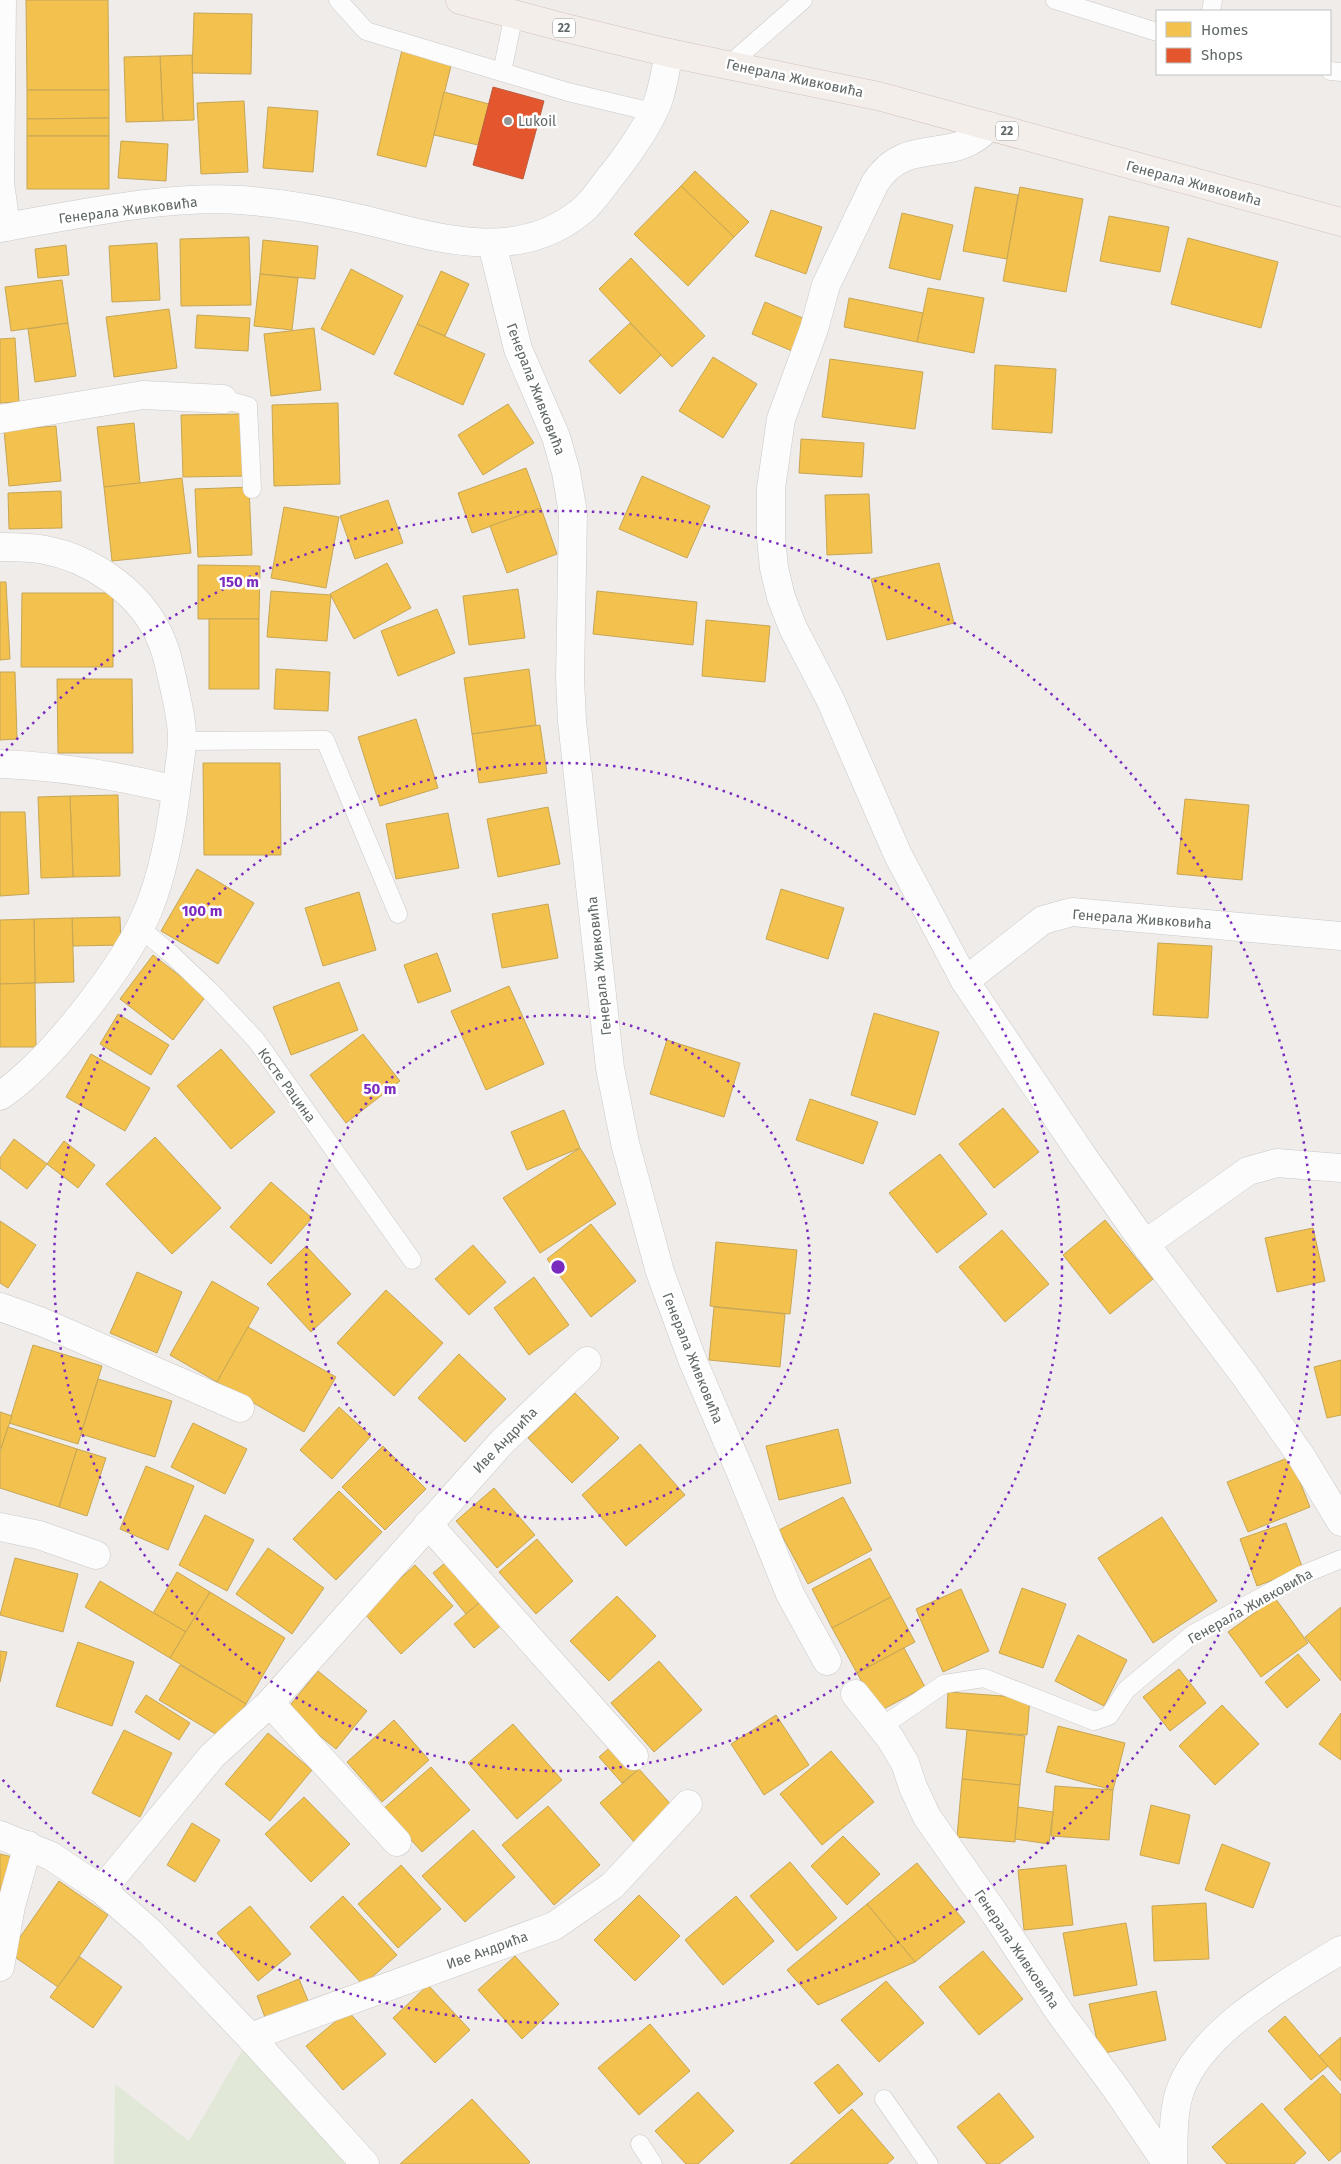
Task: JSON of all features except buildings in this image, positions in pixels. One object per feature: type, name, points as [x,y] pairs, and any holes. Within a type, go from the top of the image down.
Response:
[{"type":"main road","name":"22","points":[[460,0],[669,53]]},
{"type":"main road","name":"Генерала Живковића","points":[[669,53],[730,64],[878,96],[1341,222]]},
{"type":"street","points":[[2,0],[0,183],[3,227]]},
{"type":"street","name":"Генерала Живковића","points":[[3,227],[171,201],[241,200],[311,209],[465,242],[492,244],[546,232],[580,213],[630,152],[660,97],[669,53]]},
{"type":"street","points":[[989,126],[976,140],[964,146],[906,156],[894,161],[883,170],[875,183],[826,285],[814,329],[781,419],[771,488],[771,538],[774,568],[782,597],[794,628],[834,708],[898,855],[938,933],[965,980],[1082,1155],[1145,1244],[1245,1376],[1301,1456],[1341,1522]]},
{"type":"street","name":"Генерала Живковића","points":[[492,244],[518,349],[556,437],[566,472],[573,513],[570,668],[572,721],[610,1068],[653,1281],[692,1358],[742,1473],[790,1594],[828,1661]]},
{"type":"street","points":[[0,419],[144,395],[223,399]]},
{"type":"street","points":[[0,547],[45,550],[66,555],[105,575],[143,608],[156,629],[167,656],[177,699],[182,740],[172,824],[162,872],[140,928],[94,998],[51,1050],[26,1075],[0,1096]]},
{"type":"street","points":[[0,764],[89,773],[140,781],[176,790]]},
{"type":"street","name":"Генерала Живковића","points":[[965,980],[1043,920],[1072,912],[1341,936]]},
{"type":"street","points":[[1145,1244],[1248,1171],[1278,1163],[1341,1168]]},
{"type":"street","points":[[0,1307],[42,1322],[240,1408]]},
{"type":"street","name":"Иве Андрића","points":[[102,1890],[212,1756],[270,1704],[502,1442],[587,1361]]},
{"type":"street","points":[[428,1524],[634,1756]]},
{"type":"street","points":[[0,1527],[39,1534],[96,1555]]},
{"type":"street","name":"Генерала Живковића","points":[[855,1694],[881,1727],[905,1763],[912,1787],[927,1817],[997,1917],[1060,2014],[1117,2090],[1167,2164]]},
{"type":"street","points":[[270,1704],[397,1842]]},
{"type":"street","name":"Иве Андрића","points":[[250,2037],[554,1926],[612,1886],[688,1804]]},
{"type":"street","points":[[0,1835],[51,1856],[102,1890],[150,1932],[250,2037],[365,2164]]},
{"type":"street","points":[[0,1967],[11,1906],[28,1845]]},
{"type":"street","points":[[1172,2164],[1177,2102],[1190,2068],[1202,2052],[1254,2006],[1341,1950]]},
{"type":"lane","points":[[338,0],[366,30],[568,92],[652,112]]},
{"type":"lane","points":[[730,64],[803,0]]},
{"type":"lane","points":[[1055,0],[1156,32]]},
{"type":"lane","points":[[502,72],[514,14]]},
{"type":"lane","points":[[223,399],[248,406],[252,489]]},
{"type":"lane","points":[[182,740],[325,740],[398,914]]},
{"type":"lane","name":"Косте Рацина","points":[[140,928],[209,990],[256,1040],[412,1260]]},
{"type":"lane","name":"Генерала Живковића","points":[[881,1727],[944,1684],[984,1678],[1094,1721],[1109,1716],[1126,1690],[1193,1634],[1302,1575],[1341,1559]]},
{"type":"lane","points":[[884,2099],[930,2164]]},
{"type":"lane","points":[[640,2144],[653,2164]]},
{"type":"green space","points":[[250,2037],[365,2164],[114,2164],[115,2084],[189,2141]]},
{"type":"place","name":"Lukoil","points":[[508,121]]}]
